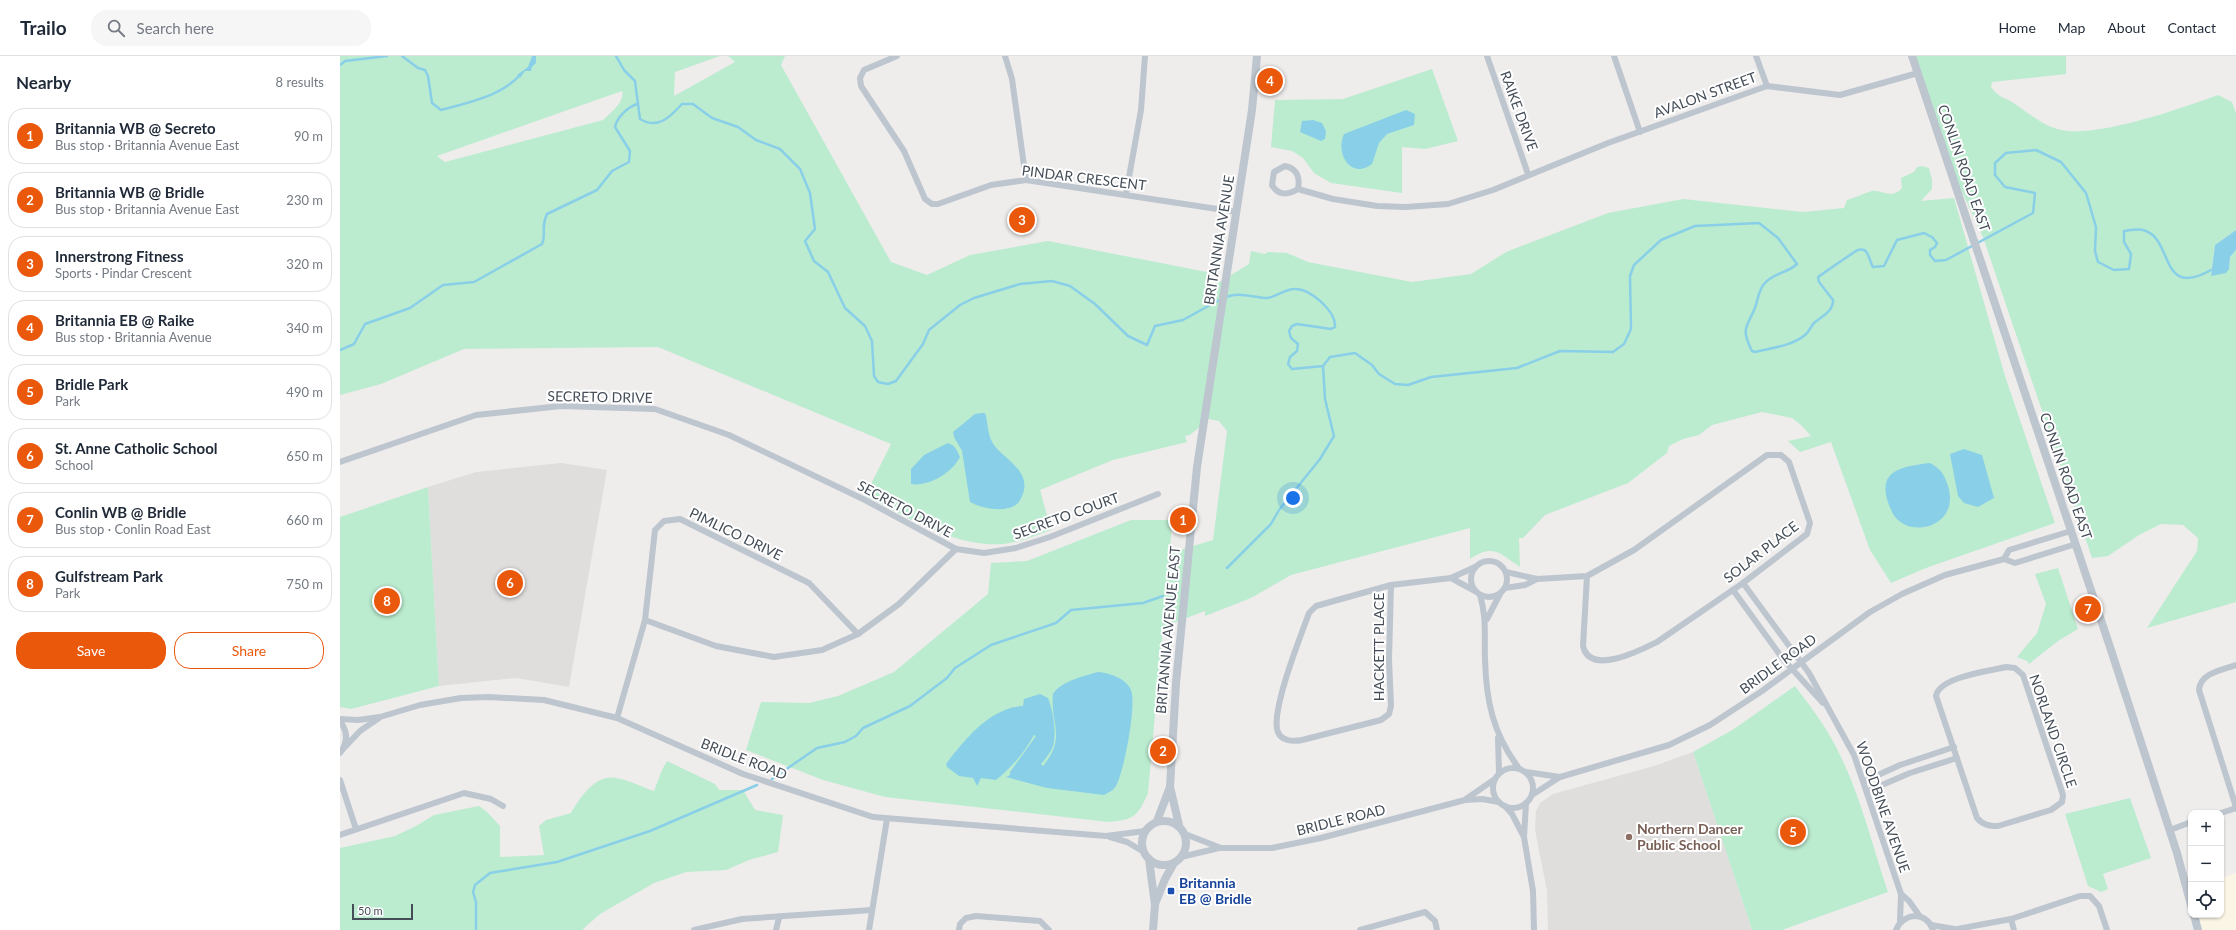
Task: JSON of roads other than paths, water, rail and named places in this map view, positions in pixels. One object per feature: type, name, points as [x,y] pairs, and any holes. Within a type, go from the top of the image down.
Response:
[{"type":"street","name":"PINDAR CRESCENT","points":[[897,56],[864,70],[860,78],[861,86],[904,150],[925,199],[932,204],[938,204],[991,185],[1026,180],[1237,212]]},
{"type":"street","points":[[1005,56],[1012,79],[1026,180]]},
{"type":"street","points":[[1126,194],[1141,110],[1145,56]]},
{"type":"street","name":"BRITANNIA AVENUE","points":[[1203,427],[1252,110],[1257,56]]},
{"type":"street","name":"RAIKE DRIVE","points":[[1487,56],[1528,174]]},
{"type":"street","points":[[1614,56],[1640,132]]},
{"type":"street","points":[[1756,56],[1767,86]]},
{"type":"street","name":"CONLIN ROAD EAST","points":[[1912,56],[2076,544],[2170,830],[2188,894]]},
{"type":"street","name":"AVALON STREET","points":[[1298,189],[1319,196],[1356,203],[1406,207],[1430,207],[1468,198],[1640,132],[1767,86],[1840,95],[1918,73]]},
{"type":"street","points":[[1281,166],[1294,169],[1299,177],[1298,189],[1287,194],[1278,192],[1272,185],[1274,172],[1281,166]]},
{"type":"street","name":"SECRETO DRIVE","points":[[340,462],[476,415],[561,406],[655,409],[729,435],[865,500],[956,549]]},
{"type":"street","name":"BRITANNIA AVENUE EAST","points":[[1179,825],[1170,787],[1176,682],[1193,498],[1203,427]]},
{"type":"street","name":"SOLAR PLACE","points":[[1506,572],[1536,579],[1587,576],[1634,550],[1767,455],[1781,455],[1789,462],[1810,523],[1809,530],[1801,539],[1743,583],[1657,642],[1608,660],[1594,660],[1585,653],[1583,646],[1587,576]]},
{"type":"street","name":"SECRETO COURT","points":[[956,549],[984,553],[1016,548],[1050,537],[1158,494]]},
{"type":"street","name":"PIMLICO DRIVE","points":[[617,718],[645,620],[655,530],[664,521],[680,519],[809,583],[858,634]]},
{"type":"street","name":"BRIDLE ROAD","points":[[2004,560],[2009,550],[2071,531]]},
{"type":"street","name":"BRIDLE ROAD","points":[[1532,795],[1560,777],[1644,753],[1694,734],[1736,709],[1870,612],[1902,594],[1946,575],[2004,560],[2015,563],[2076,544]]},
{"type":"street","points":[[645,620],[716,646],[774,657],[822,650],[858,634],[899,604],[956,549]]},
{"type":"street","points":[[1475,591],[1471,578],[1475,567],[1484,561],[1491,561],[1500,565],[1506,572],[1507,580],[1505,588],[1500,594],[1486,620]]},
{"type":"street","name":"HACKETT PLACE","points":[[1391,585],[1389,659],[1391,706],[1389,714],[1381,720],[1295,742],[1282,737],[1277,730],[1280,701],[1311,611],[1321,603],[1391,585],[1451,578],[1475,567]]},
{"type":"street","points":[[1451,578],[1480,595],[1492,598],[1500,594]]},
{"type":"street","name":"SOLAR PLACE","points":[[1505,588],[1525,585],[1536,579]]},
{"type":"street","name":"WOODBINE AVENUE","points":[[1743,583],[1801,662],[1846,737],[1868,791],[1901,894],[1900,921]]},
{"type":"street","name":"WOODBINE AVENUE","points":[[1733,590],[1792,669],[1828,709]]},
{"type":"street","points":[[1480,595],[1486,620],[1485,659],[1491,715],[1498,735],[1518,767],[1526,772],[1533,782],[1532,795],[1526,803],[1518,808],[1505,806]]},
{"type":"street","points":[[2224,812],[2236,807],[2199,690],[2200,684],[2205,677],[2236,665]]},
{"type":"street","name":"NORLAND CIRCLE","points":[[2006,668],[2015,668],[2023,675],[2060,784],[2063,795],[2062,802],[2051,810],[1998,826],[1982,823],[1977,818],[1954,747],[1938,702],[1937,691],[1950,681],[2006,668]]},
{"type":"street","name":"BRIDLE ROAD","points":[[340,720],[358,720],[380,717],[434,702],[489,697],[544,700],[617,718],[743,774],[873,817],[1106,836],[1127,842],[1146,856]]},
{"type":"street","name":"BRIDLE ROAD","points":[[342,751],[360,731],[380,717]]},
{"type":"street","points":[[340,720],[347,736],[340,758]]},
{"type":"street","points":[[1498,735],[1499,773]]},
{"type":"street","points":[[1864,781],[1900,765],[1954,747]]},
{"type":"street","points":[[1868,791],[1910,773],[1957,758]]},
{"type":"street","points":[[1518,767],[1510,768],[1499,773],[1495,779],[1494,792],[1499,802],[1512,814],[1524,837]]},
{"type":"street","name":"BRIDLE ROAD","points":[[1526,772],[1560,777]]},
{"type":"street","name":"BRIDLE ROAD","points":[[1465,800],[1495,779]]},
{"type":"street","points":[[340,780],[341,788],[356,829]]},
{"type":"street","name":"BRITANNIA AVENUE EAST","points":[[1157,821],[1170,787]]},
{"type":"street","points":[[340,835],[464,792],[491,799],[503,806]]},
{"type":"street","name":"BRIDLE ROAD","points":[[1181,857],[1221,848],[1252,850],[1292,845],[1465,800],[1482,799],[1499,802]]},
{"type":"street","points":[[1526,803],[1524,837],[1533,891],[1534,930]]},
{"type":"street","points":[[869,930],[887,819]]},
{"type":"street","points":[[1153,930],[1155,905],[1142,841],[1145,831],[1157,821],[1167,820],[1179,825],[1185,834],[1187,846],[1181,857],[1174,863],[1165,879],[1155,905]]},
{"type":"street","points":[[2170,830],[2188,823]]},
{"type":"street","name":"BRIDLE ROAD","points":[[1106,836],[1145,831]]},
{"type":"street","name":"BRIDLE ROAD","points":[[1185,834],[1221,848]]},
{"type":"street","points":[[1146,856],[1158,864],[1174,863]]},
{"type":"street","name":"WOODBINE AVENUE","points":[[1901,894],[1909,901],[1919,916],[1932,928]]},
{"type":"street","points":[[1932,928],[1953,930],[2010,919],[2080,896],[2090,896],[2099,906],[2107,930]]},
{"type":"street","points":[[694,930],[742,919],[778,918],[872,910]]},
{"type":"street","points":[[1360,930],[1425,912],[1436,921],[1437,930]]},
{"type":"street","points":[[958,930],[960,924],[966,918],[976,916],[1040,922],[1049,930]]},
{"type":"street","points":[[1896,930],[1900,921],[1908,917],[1919,916]]},
{"type":"street","points":[[776,930],[778,918]]},
{"type":"street","points":[[2195,918],[2198,930]]},
{"type":"street","points":[[2010,919],[2014,930]]},
{"type":"water","points":[[532,56],[536,56],[536,63],[532,67],[531,71],[525,71],[520,78],[517,75],[528,67]]},
{"type":"water","points":[[1406,110],[1415,114],[1414,125],[1387,134],[1379,143],[1372,164],[1358,169],[1352,167],[1347,162],[1343,156],[1342,149],[1344,134]]},
{"type":"water","points":[[1313,120],[1322,123],[1326,131],[1325,139],[1321,141],[1300,132],[1302,121]]},
{"type":"water","points":[[2236,230],[2236,250],[2230,257],[2229,269],[2226,273],[2211,276],[2215,245]]},
{"type":"water","points":[[985,413],[989,435],[992,442],[1016,467],[1024,480],[1024,488],[1019,502],[1009,508],[989,508],[970,502],[962,451],[954,437],[953,432],[975,414]]},
{"type":"water","points":[[948,443],[954,446],[960,457],[956,463],[939,478],[925,483],[911,484],[911,469],[924,455]]},
{"type":"water","points":[[1964,449],[1982,455],[1994,498],[1978,507],[1964,503],[1958,496],[1950,454]]},
{"type":"water","points":[[1930,463],[1942,472],[1948,486],[1950,500],[1947,512],[1940,520],[1930,526],[1919,528],[1908,526],[1899,521],[1892,512],[1885,488],[1887,480],[1891,474],[1898,470]]},
{"type":"water","points":[[1098,672],[1112,675],[1121,679],[1129,686],[1132,697],[1129,738],[1123,767],[1116,786],[1111,791],[1104,795],[1047,788],[1006,777],[1010,775],[1010,772],[1036,736],[1034,735],[1017,759],[996,780],[981,778],[977,786],[973,778],[959,776],[947,767],[946,764],[962,744],[989,718],[1011,708],[1023,706],[1024,699],[1040,694],[1048,698],[1050,703],[1055,732],[1052,748],[1041,764],[1043,766],[1050,756],[1056,738],[1053,694],[1067,682]]},
{"type":"waterway","points":[[340,65],[345,61],[387,56]]},
{"type":"waterway","points":[[402,56],[418,68],[425,70],[428,76],[432,103],[441,110],[484,98],[503,88],[520,75]]},
{"type":"waterway","points":[[616,56],[624,70],[635,81],[640,119],[646,122],[658,123],[668,117],[682,104],[693,104],[712,118],[738,127],[756,140],[780,149],[800,169],[810,193],[815,229],[805,241],[814,261],[828,272],[845,308],[865,326],[872,341],[874,376],[878,382],[888,384],[896,381],[923,344],[929,330],[960,305],[974,298],[1020,284],[1052,281],[1070,286],[1095,304],[1128,336],[1147,345],[1155,326],[1183,320],[1221,299]]},
{"type":"waterway","points":[[340,350],[354,344],[365,324],[410,308],[443,285],[474,282],[542,244],[544,237],[544,223],[547,214],[597,190],[612,171],[629,162],[630,151],[615,127],[623,113],[630,107],[637,104]]},
{"type":"waterway","points":[[1226,297],[1241,295],[1268,298],[1290,289],[1307,292],[1314,296],[1327,308],[1334,321],[1335,327],[1331,329],[1297,324],[1292,326],[1289,331],[1291,338],[1298,344],[1297,351],[1290,357],[1288,364],[1292,369],[1323,366],[1330,357],[1355,353],[1372,365],[1379,374],[1395,384],[1408,385],[1431,377],[1517,368],[1560,351],[1613,352],[1624,344],[1631,329],[1630,276],[1634,265],[1661,240],[1695,226],[1759,223],[1778,238],[1797,264],[1768,280],[1761,289],[1756,305],[1746,326],[1748,343],[1752,351],[1755,352],[1794,342],[1806,334],[1814,323],[1829,311],[1833,304],[1833,300],[1819,282],[1818,277],[1858,250],[1866,251],[1873,267],[1884,266],[1897,240],[1924,233],[1932,237],[1937,243],[1935,247],[1930,250],[1930,255],[1935,261],[1946,260],[2033,213],[2035,193],[2005,187],[1995,175],[1995,163],[2006,153],[2036,150],[2061,162],[2086,193],[2096,227],[2095,251],[2098,262],[2114,270],[2129,269],[2131,254],[2124,242],[2124,231],[2140,230],[2146,231],[2154,237],[2175,273],[2183,278],[2195,277],[2211,270]]},
{"type":"waterway","points":[[1227,568],[1271,524],[1279,510],[1320,459],[1334,436],[1325,399],[1323,366]]},
{"type":"waterway","points":[[772,779],[817,748],[845,742],[856,736],[863,728],[910,706],[947,678],[955,668],[991,645],[1056,623],[1071,610],[1143,603],[1163,596]]},
{"type":"waterway","points":[[476,930],[476,902],[473,892],[475,885],[490,873],[557,862],[650,831],[757,785]]},
{"type":"place","name":"Britannia EB @ Raike","points":[[1270,81]]},
{"type":"place","name":"Innerstrong Fitness","points":[[1022,220]]},
{"type":"place","name":"Britannia WB @ Secreto","points":[[1183,520]]},
{"type":"place","name":"St. Anne Catholic School","points":[[510,583]]},
{"type":"place","name":"Gulfstream Park","points":[[387,601]]},
{"type":"place","name":"Conlin WB @ Bridle","points":[[2088,609]]},
{"type":"place","name":"Britannia WB @ Bridle","points":[[1163,751]]},
{"type":"place","name":"Bridle Park","points":[[1793,832]]},
{"type":"place","name":"Northern Dancer Public School","points":[[1629,837]]},
{"type":"place","name":"Britannia EB @ Bridle","points":[[1171,891]]}]
